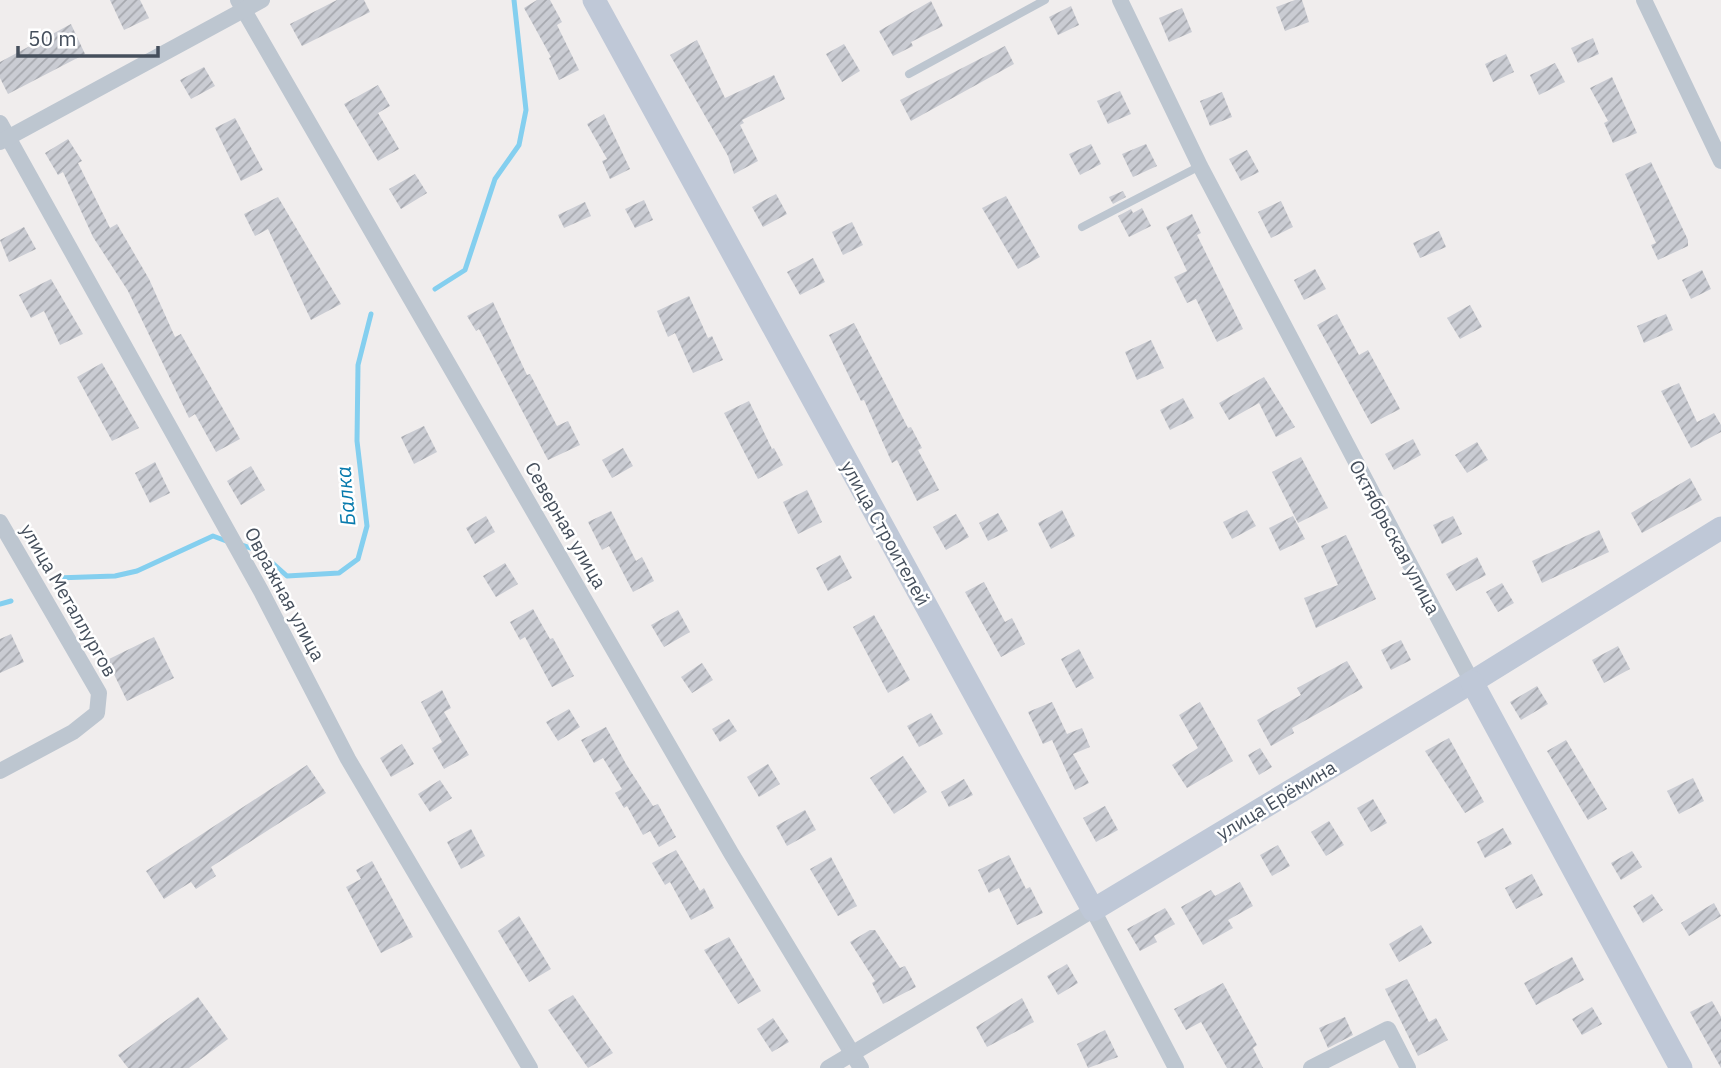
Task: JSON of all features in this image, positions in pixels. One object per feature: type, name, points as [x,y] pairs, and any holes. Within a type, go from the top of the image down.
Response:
[{"type":"street","points":[[5,140],[241,5],[262,0]]},
{"type":"street","name":"улица Строителей","points":[[594,0],[1093,910],[1176,1068]]},
{"type":"street","name":"Октябрьская улица","points":[[1120,0],[1200,166],[1472,682],[1681,1068]]},
{"type":"street","points":[[1644,0],[1721,161]]},
{"type":"street","name":"Северная улица","points":[[241,5],[731,853],[861,1068]]},
{"type":"street","name":"Овражная улица","points":[[0,122],[5,140],[261,592],[348,759],[530,1068]]},
{"type":"street","name":"улица Металлургов","points":[[0,522],[99,693],[97,713],[74,732],[0,771]]},
{"type":"street","name":"улица Ерёмина","points":[[828,1068],[1472,682],[1721,528]]},
{"type":"street","points":[[1311,1068],[1388,1029],[1408,1068]]},
{"type":"lane","points":[[909,74],[1045,0]]},
{"type":"lane","points":[[1082,227],[1200,166]]},
{"type":"building","points":[[110,0],[140,0],[149,18],[124,30]]},
{"type":"building","points":[[337,0],[364,0],[370,12],[302,46],[290,24]]},
{"type":"building","points":[[537,0],[550,0],[562,22],[557,25],[579,70],[559,80],[549,58],[551,57],[524,8]]},
{"type":"building","points":[[1302,0],[1309,22],[1285,31],[1276,7]]},
{"type":"building","points":[[931,1],[943,26],[911,42],[913,46],[893,56],[879,31]]},
{"type":"building","points":[[1071,6],[1079,25],[1058,35],[1049,17]]},
{"type":"building","points":[[1182,8],[1192,32],[1169,42],[1159,18]]},
{"type":"building","points":[[71,24],[85,54],[8,94],[0,78],[0,62]]},
{"type":"building","points":[[1593,38],[1599,54],[1578,63],[1571,48]]},
{"type":"building","points":[[697,40],[725,98],[774,75],[785,99],[742,120],[744,123],[740,125],[758,161],[734,174],[728,156],[670,55]]},
{"type":"building","points":[[844,44],[860,71],[842,82],[826,54]]},
{"type":"building","points":[[1005,46],[1014,64],[911,121],[900,100]]},
{"type":"building","points":[[1506,54],[1514,72],[1493,82],[1485,64]]},
{"type":"building","points":[[1555,63],[1565,82],[1539,95],[1530,75]]},
{"type":"building","points":[[204,67],[215,86],[191,99],[180,80]]},
{"type":"building","points":[[1612,77],[1637,133],[1613,143],[1604,123],[1608,121],[1590,88]]},
{"type":"building","points":[[378,85],[390,106],[378,113],[399,149],[378,161],[344,104]]},
{"type":"building","points":[[1120,91],[1131,114],[1108,124],[1097,101]]},
{"type":"building","points":[[1222,92],[1232,117],[1210,126],[1200,101]]},
{"type":"building","points":[[604,114],[630,169],[610,179],[602,161],[607,159],[587,124]]},
{"type":"building","points":[[235,118],[263,170],[241,181],[215,128]]},
{"type":"building","points":[[68,139],[82,161],[78,163],[110,228],[117,224],[149,279],[175,337],[181,334],[240,439],[216,452],[195,414],[189,418],[128,291],[93,237],[63,172],[58,175],[45,153]]},
{"type":"building","points":[[1091,144],[1101,164],[1080,175],[1069,154]]},
{"type":"building","points":[[1146,144],[1157,166],[1133,177],[1122,154]]},
{"type":"building","points":[[1247,150],[1259,172],[1241,181],[1229,159]]},
{"type":"building","points":[[1651,162],[1688,240],[1688,246],[1658,260],[1651,245],[1656,243],[1625,174]]},
{"type":"building","points":[[415,174],[427,193],[401,209],[389,189]]},
{"type":"building","points":[[1123,191],[1126,197],[1113,204],[1109,197]]},
{"type":"building","points":[[776,194],[787,214],[763,227],[752,207]]},
{"type":"building","points":[[1006,196],[1040,257],[1018,269],[982,208]]},
{"type":"building","points":[[278,197],[341,304],[311,320],[268,229],[255,236],[244,214]]},
{"type":"building","points":[[644,200],[653,220],[635,228],[625,209]]},
{"type":"building","points":[[1281,201],[1293,227],[1271,238],[1258,212]]},
{"type":"building","points":[[585,202],[591,216],[564,228],[558,215]]},
{"type":"building","points":[[1142,208],[1151,226],[1129,237],[1118,216],[1131,209],[1133,213]]},
{"type":"building","points":[[1192,214],[1201,233],[1197,235],[1243,329],[1217,342],[1196,299],[1187,303],[1174,277],[1187,271],[1166,227]]},
{"type":"building","points":[[852,222],[863,245],[843,255],[832,232]]},
{"type":"building","points":[[24,227],[36,249],[9,262],[0,240]]},
{"type":"building","points":[[1439,231],[1446,247],[1420,258],[1413,243]]},
{"type":"building","points":[[813,258],[825,282],[800,295],[787,272]]},
{"type":"building","points":[[1315,269],[1326,289],[1304,300],[1294,280]]},
{"type":"building","points":[[1702,270],[1711,289],[1691,299],[1682,280]]},
{"type":"building","points":[[51,279],[83,334],[60,345],[44,311],[31,318],[19,295]]},
{"type":"building","points":[[689,296],[708,338],[712,336],[723,360],[693,373],[675,333],[668,337],[657,311]]},
{"type":"building","points":[[493,302],[527,375],[530,374],[557,426],[568,421],[580,445],[548,460],[479,329],[476,331],[467,316]]},
{"type":"building","points":[[1470,305],[1482,327],[1460,339],[1447,318]]},
{"type":"building","points":[[1337,314],[1359,355],[1368,350],[1400,409],[1371,424],[1317,325]]},
{"type":"building","points":[[1666,314],[1673,330],[1644,343],[1637,326]]},
{"type":"building","points":[[854,323],[908,428],[911,427],[922,448],[918,450],[939,490],[917,501],[897,460],[892,463],[864,400],[861,401],[829,335]]},
{"type":"building","points":[[1151,340],[1164,368],[1137,380],[1125,352]]},
{"type":"building","points":[[102,363],[139,428],[112,441],[77,377]]},
{"type":"building","points":[[1264,377],[1295,427],[1276,437],[1259,403],[1229,420],[1219,403]]},
{"type":"building","points":[[1679,383],[1697,422],[1714,413],[1721,425],[1721,432],[1691,448],[1661,391]]},
{"type":"building","points":[[1183,398],[1194,418],[1170,430],[1160,410]]},
{"type":"building","points":[[749,401],[772,449],[774,448],[783,465],[758,479],[724,413]]},
{"type":"building","points":[[424,426],[437,452],[414,464],[401,437]]},
{"type":"building","points":[[1413,439],[1421,455],[1394,470],[1385,454]]},
{"type":"building","points":[[1477,442],[1488,460],[1467,473],[1455,455]]},
{"type":"building","points":[[623,448],[633,466],[612,478],[602,460]]},
{"type":"building","points":[[1301,457],[1328,508],[1298,523],[1272,472]]},
{"type":"building","points":[[155,462],[170,493],[150,503],[135,473]]},
{"type":"building","points":[[251,466],[265,490],[241,505],[227,481]]},
{"type":"building","points":[[1690,478],[1702,500],[1642,533],[1631,513]]},
{"type":"building","points":[[807,490],[822,522],[798,534],[783,502]]},
{"type":"building","points":[[1062,510],[1075,536],[1051,549],[1038,523]]},
{"type":"building","points":[[1247,510],[1256,526],[1232,539],[1223,522]]},
{"type":"building","points":[[611,511],[636,561],[642,557],[654,581],[633,592],[609,546],[602,550],[588,522]]},
{"type":"building","points":[[998,513],[1008,531],[988,541],[979,523]]},
{"type":"building","points":[[956,514],[969,537],[946,550],[933,527]]},
{"type":"building","points":[[486,516],[495,532],[475,544],[466,528]]},
{"type":"building","points":[[1293,516],[1305,539],[1280,551],[1269,528]]},
{"type":"building","points":[[1453,516],[1462,534],[1442,544],[1433,525]]},
{"type":"building","points":[[1599,530],[1609,552],[1542,583],[1532,561]]},
{"type":"building","points":[[1346,535],[1376,599],[1316,628],[1304,598],[1338,585],[1321,546]]},
{"type":"building","points":[[840,555],[852,578],[828,591],[816,568]]},
{"type":"building","points":[[1477,557],[1486,575],[1456,591],[1446,574]]},
{"type":"building","points":[[505,563],[518,584],[496,597],[483,576]]},
{"type":"building","points":[[984,582],[1005,622],[1012,618],[1025,644],[1001,657],[965,592]]},
{"type":"building","points":[[1502,583],[1514,603],[1498,612],[1486,592]]},
{"type":"building","points":[[533,609],[574,676],[552,687],[525,637],[520,640],[510,622]]},
{"type":"building","points":[[678,610],[690,632],[664,647],[651,625]]},
{"type":"building","points":[[874,615],[910,680],[888,693],[853,627]]},
{"type":"building","points":[[11,634],[24,662],[0,673],[0,639]]},
{"type":"building","points":[[154,637],[174,678],[127,701],[107,660]]},
{"type":"building","points":[[1401,640],[1411,660],[1391,670],[1381,650]]},
{"type":"building","points":[[1618,646],[1630,669],[1604,683],[1592,660]]},
{"type":"building","points":[[1079,649],[1094,678],[1076,688],[1061,659]]},
{"type":"building","points":[[1347,661],[1363,688],[1292,728],[1294,733],[1271,746],[1257,720],[1301,695],[1297,688]]},
{"type":"building","points":[[702,663],[713,680],[692,693],[681,677]]},
{"type":"building","points":[[1537,686],[1548,704],[1521,720],[1510,702]]},
{"type":"building","points":[[442,690],[451,708],[444,712],[469,755],[444,769],[432,748],[442,742],[421,702]]},
{"type":"building","points":[[1052,702],[1067,734],[1082,728],[1090,747],[1073,754],[1089,783],[1075,790],[1052,740],[1043,744],[1028,712]]},
{"type":"building","points":[[1200,702],[1233,761],[1187,788],[1172,765],[1198,748],[1179,715]]},
{"type":"building","points":[[569,709],[580,727],[558,741],[546,722]]},
{"type":"building","points":[[931,713],[943,734],[919,747],[907,726]]},
{"type":"building","points":[[729,719],[737,731],[720,742],[712,729]]},
{"type":"building","points":[[606,727],[626,764],[653,806],[658,804],[676,837],[659,847],[650,831],[643,835],[627,806],[624,808],[615,793],[622,789],[603,758],[594,763],[581,740]]},
{"type":"building","points":[[1449,738],[1484,802],[1465,813],[1425,751]]},
{"type":"building","points":[[1566,740],[1607,809],[1588,820],[1547,751]]},
{"type":"building","points":[[402,744],[414,764],[391,777],[380,758]]},
{"type":"building","points":[[1260,748],[1272,767],[1259,775],[1248,755]]},
{"type":"building","points":[[903,756],[927,792],[894,814],[870,778]]},
{"type":"building","points":[[768,764],[780,784],[759,797],[747,777]]},
{"type":"building","points":[[307,765],[326,793],[211,867],[216,876],[196,889],[191,882],[164,899],[146,871]]},
{"type":"building","points":[[1693,778],[1704,801],[1679,814],[1667,791]]},
{"type":"building","points":[[964,779],[973,795],[949,807],[941,792]]},
{"type":"building","points":[[440,780],[452,798],[430,812],[418,794]]},
{"type":"building","points":[[1373,799],[1387,823],[1371,832],[1357,808]]},
{"type":"building","points":[[1105,806],[1118,830],[1096,842],[1083,818]]},
{"type":"building","points":[[805,810],[816,830],[787,846],[776,826]]},
{"type":"building","points":[[1329,821],[1344,845],[1326,856],[1311,832]]},
{"type":"building","points":[[1503,828],[1512,844],[1485,858],[1477,842]]},
{"type":"building","points":[[471,829],[485,856],[461,869],[447,842]]},
{"type":"building","points":[[1278,845],[1290,866],[1272,876],[1260,855]]},
{"type":"building","points":[[676,850],[700,891],[704,888],[714,908],[691,920],[670,882],[665,885],[652,863]]},
{"type":"building","points":[[1632,851],[1642,867],[1621,880],[1611,863]]},
{"type":"building","points":[[1009,855],[1026,889],[1030,887],[1043,913],[1017,925],[999,888],[989,893],[978,870]]},
{"type":"building","points":[[831,857],[857,906],[838,916],[810,869]]},
{"type":"building","points":[[372,861],[413,937],[381,953],[346,887],[361,879],[356,870]]},
{"type":"building","points":[[1532,874],[1543,895],[1516,909],[1505,888]]},
{"type":"building","points":[[1240,882],[1253,906],[1228,920],[1233,928],[1203,945],[1181,907],[1211,890],[1215,896]]},
{"type":"building","points":[[1652,894],[1663,910],[1643,923],[1633,906]]},
{"type":"building","points":[[1714,903],[1721,916],[1689,936],[1681,923]]},
{"type":"building","points":[[1165,908],[1175,924],[1154,936],[1157,942],[1140,951],[1127,929]]},
{"type":"building","points":[[519,916],[551,969],[529,982],[498,931]]},
{"type":"building","points":[[1421,925],[1432,943],[1399,962],[1389,944]]},
{"type":"building","points":[[870,930],[875,930],[900,968],[905,966],[916,987],[883,1004],[872,983],[875,981],[850,942]]},
{"type":"building","points":[[729,937],[761,991],[738,1004],[704,950]]},
{"type":"building","points":[[1572,957],[1584,980],[1536,1005],[1524,983]]},
{"type":"building","points":[[1067,964],[1078,983],[1058,995],[1047,976]]},
{"type":"building","points":[[1407,979],[1429,1022],[1436,1018],[1448,1040],[1418,1056],[1385,989]]},
{"type":"building","points":[[1223,983],[1257,1045],[1253,1048],[1263,1068],[1227,1068],[1201,1022],[1186,1030],[1174,1009]]},
{"type":"building","points":[[573,995],[613,1053],[588,1068],[548,1010]]},
{"type":"building","points":[[198,997],[228,1039],[189,1068],[128,1068],[118,1055]]},
{"type":"building","points":[[1022,998],[1034,1022],[987,1047],[976,1027]]},
{"type":"building","points":[[1712,1001],[1721,1017],[1721,1068],[1690,1012]]},
{"type":"building","points":[[1592,1007],[1602,1024],[1582,1035],[1572,1019]]},
{"type":"building","points":[[1345,1017],[1353,1035],[1328,1048],[1319,1028]]},
{"type":"building","points":[[773,1018],[789,1042],[772,1052],[757,1029]]},
{"type":"building","points":[[1105,1030],[1118,1057],[1088,1068],[1077,1044]]},
{"type":"waterway","name":"Балка","points":[[435,289],[465,270],[495,179],[519,145],[526,110],[514,0]]},
{"type":"waterway","name":"Балка","points":[[239,544],[259,551],[287,576],[339,573],[358,559],[367,526],[357,441],[358,365],[371,314]]},
{"type":"waterway","name":"Балка","points":[[56,578],[115,576],[137,571],[213,536],[229,542]]},
{"type":"waterway","name":"Балка","points":[[0,604],[11,601]]}]
